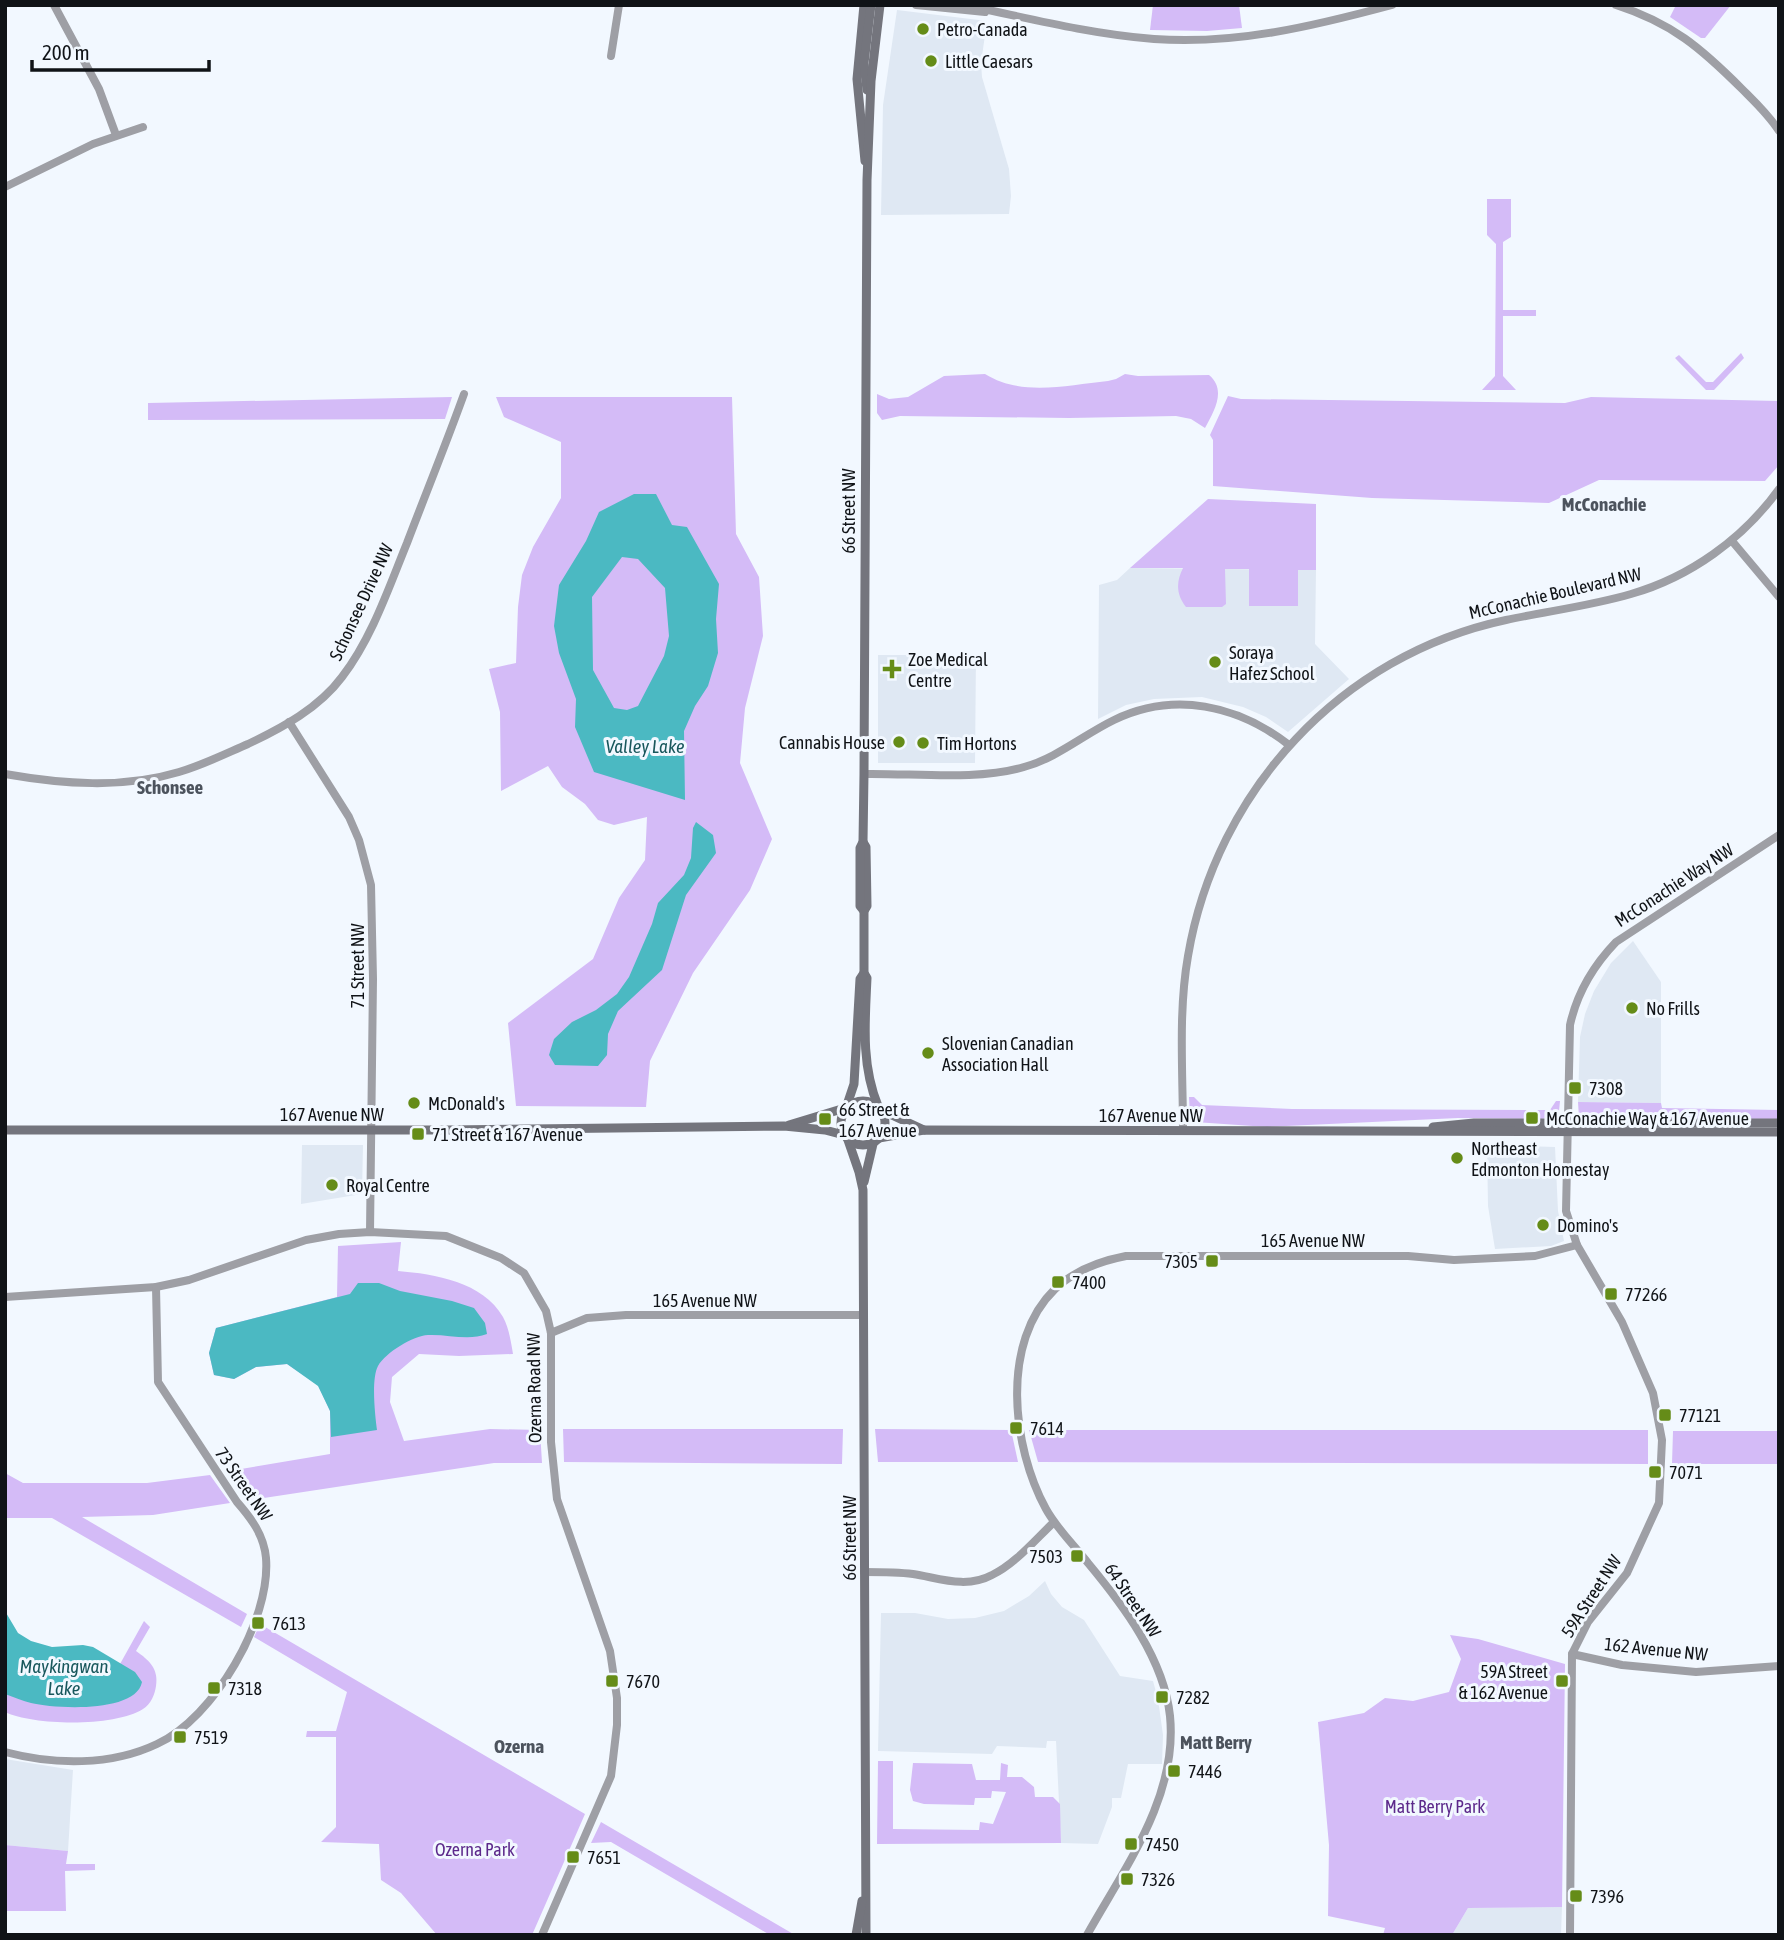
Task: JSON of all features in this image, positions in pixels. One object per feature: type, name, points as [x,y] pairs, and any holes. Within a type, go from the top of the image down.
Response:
[{"type":"main road","name":"66 Street NW","points":[[864,5],[857,79],[867,180]]},
{"type":"main road","points":[[870,5],[864,70],[870,102]]},
{"type":"main road","name":"66 Street NW","points":[[846,1106],[854,1084],[860,979],[863,973],[864,911],[867,905],[866,847],[863,842],[867,180],[870,102],[880,5]]},
{"type":"main road","name":"66 Street NW","points":[[863,973],[867,978],[866,1061],[870,1088],[879,1108]]},
{"type":"main road","points":[[863,1100],[879,1108],[885,1122],[876,1141],[859,1145],[846,1137],[840,1119],[846,1106],[863,1100]]},
{"type":"main road","name":"167 Avenue NW","points":[[784,1126],[846,1106]]},
{"type":"main road","name":"167 Avenue NW","points":[[879,1108],[924,1130]]},
{"type":"main road","name":"167 Avenue NW","points":[[876,1141],[924,1130],[1379,1131],[1779,1123]]},
{"type":"main road","name":"167 Avenue NW","points":[[5,1130],[784,1126],[825,1130],[846,1137]]},
{"type":"main road","name":"167 Avenue NW","points":[[1568,1128],[1779,1132]]},
{"type":"main road","name":"66 Street NW","points":[[846,1137],[863,1187]]},
{"type":"main road","name":"66 Street NW","points":[[866,1935],[863,1187],[876,1141]]},
{"type":"main road","name":"66 Street NW","points":[[856,1935],[866,1889]]},
{"type":"street","points":[[54,5],[99,89],[116,135]]},
{"type":"street","points":[[611,56],[619,5]]},
{"type":"street","points":[[916,5],[974,13],[988,12]]},
{"type":"street","points":[[965,5],[988,12],[1132,36],[1173,40],[1214,40],[1294,30],[1392,5]]},
{"type":"street","points":[[1616,5],[1650,17],[1680,34],[1732,78],[1773,121],[1779,131]]},
{"type":"street","points":[[5,187],[116,135],[143,127]]},
{"type":"street","name":"Schonsee Drive NW","points":[[5,774],[79,783],[159,777],[198,766],[269,734],[328,692],[343,676],[356,655],[395,573],[464,394]]},
{"type":"street","name":"McConachie Boulevard NW","points":[[1183,1131],[1183,1004],[1187,963],[1198,914],[1210,875],[1236,820],[1257,786],[1289,745],[1317,716],[1344,694],[1409,654],[1483,625],[1610,600],[1643,591],[1680,574],[1732,541],[1779,489]]},
{"type":"street","points":[[1732,541],[1779,597]]},
{"type":"street","points":[[864,774],[986,773],[1011,770],[1054,755],[1115,720],[1138,712],[1175,705],[1203,705],[1232,712],[1266,728],[1289,745]]},
{"type":"street","name":"71 Street NW","points":[[289,722],[349,817],[369,874],[373,905],[370,1232]]},
{"type":"street","name":"McConachie Way NW","points":[[1568,1128],[1570,1025],[1580,992],[1600,960],[1627,934],[1779,835]]},
{"type":"street","name":"59A Street NW","points":[[1568,1128],[1566,1211],[1577,1245],[1622,1322],[1649,1383],[1662,1440],[1658,1503],[1628,1573],[1588,1622],[1572,1654],[1570,1935]]},
{"type":"street","name":"Ozerna Road NW","points":[[5,1297],[156,1287],[189,1280],[306,1240],[370,1232],[446,1236],[501,1258],[523,1273],[546,1311],[551,1333],[551,1443],[555,1488],[610,1651],[617,1698],[611,1776],[542,1935]]},
{"type":"street","name":"165 Avenue NW","points":[[1056,1289],[1088,1267],[1126,1256],[1408,1256],[1454,1260],[1535,1256],[1577,1245]]},
{"type":"street","name":"73 Street NW","points":[[5,1752],[36,1759],[73,1761],[109,1758],[156,1745],[198,1716],[212,1699],[237,1657],[258,1612],[266,1558],[261,1537],[158,1382],[156,1287]]},
{"type":"street","name":"64 Street NW","points":[[1056,1289],[1046,1298],[1028,1329],[1020,1359],[1018,1414],[1022,1441],[1036,1488],[1053,1522],[1107,1587],[1138,1633],[1155,1664],[1170,1713],[1170,1756],[1162,1793],[1152,1819],[1087,1935]]},
{"type":"street","name":"165 Avenue NW","points":[[551,1333],[587,1318],[626,1315],[863,1315]]},
{"type":"street","points":[[864,1573],[913,1574],[944,1581],[974,1581],[992,1576],[1018,1556],[1053,1522]]},
{"type":"street","name":"162 Avenue NW","points":[[1572,1654],[1622,1665],[1696,1672],[1779,1666]]},
{"type":"shaded area","points":[[897,10],[987,21],[981,63],[982,77],[1009,169],[1009,214],[881,215],[883,105]]},
{"type":"shaded area","name":"Soraya Hafez School","points":[[1130,568],[1316,570],[1315,644],[1349,679],[1288,732],[1266,717],[1243,707],[1202,697],[1154,699],[1126,705],[1098,719],[1099,585],[1117,580]]},
{"type":"shaded area","points":[[878,655],[976,655],[975,763],[878,763]]},
{"type":"shaded area","points":[[1633,941],[1661,982],[1661,1103],[1578,1102],[1580,1037],[1585,1014],[1594,991],[1611,963]]},
{"type":"shaded area","points":[[302,1145],[363,1145],[362,1194],[301,1204]]},
{"type":"shaded area","points":[[1487,1145],[1555,1147],[1558,1211],[1564,1241],[1551,1246],[1495,1249],[1488,1206]]},
{"type":"shaded area","points":[[1045,1581],[1062,1607],[1084,1620],[1120,1676],[1153,1681],[1158,1699],[1163,1735],[1162,1764],[1128,1764],[1121,1798],[1112,1798],[1112,1807],[1098,1844],[1061,1843],[1056,1741],[1047,1741],[1046,1748],[997,1746],[992,1754],[878,1751],[881,1613],[915,1613],[948,1619],[975,1618],[1004,1611],[1029,1596]]},
{"type":"shaded area","points":[[5,1759],[73,1770],[68,1851],[5,1845]]},
{"type":"shaded area","points":[[1562,1907],[1561,1935],[1452,1935],[1468,1908]]},
{"type":"green space","points":[[1153,5],[1239,5],[1242,28],[1207,31],[1150,30]]},
{"type":"green space","points":[[1676,5],[1731,5],[1705,38],[1701,38],[1670,17]]},
{"type":"green space","points":[[1487,199],[1511,199],[1511,237],[1503,242],[1503,310],[1536,310],[1536,316],[1503,316],[1503,376],[1516,390],[1482,390],[1495,376],[1496,244],[1487,235]]},
{"type":"green space","points":[[1741,353],[1744,358],[1714,390],[1706,390],[1675,358],[1679,355],[1706,382],[1713,382]]},
{"type":"green space","points":[[985,374],[1014,385],[1045,388],[1108,381],[1125,374],[1209,375],[1218,394],[1215,408],[1205,428],[1191,419],[1176,416],[900,416],[882,420],[877,413],[877,394],[889,399],[908,397],[944,376]]},
{"type":"green space","points":[[1228,396],[1241,399],[1565,403],[1591,397],[1779,401],[1779,465],[1765,481],[1599,480],[1549,503],[1372,498],[1213,486],[1213,440],[1210,435]]},
{"type":"green space","points":[[452,397],[445,419],[148,420],[148,403]]},
{"type":"green space","points":[[496,397],[732,397],[736,534],[759,577],[763,636],[745,708],[740,763],[772,839],[750,890],[693,973],[650,1061],[646,1107],[516,1106],[508,1023],[593,959],[619,898],[645,860],[647,817],[614,825],[598,820],[585,804],[562,787],[548,766],[501,791],[500,712],[489,669],[516,663],[522,575],[533,547],[561,498],[561,442],[504,417]]},
{"type":"green space","points":[[1208,499],[1316,504],[1316,570],[1298,570],[1298,606],[1249,606],[1249,569],[1225,569],[1226,604],[1222,607],[1186,607],[1178,588],[1183,568],[1130,568]]},
{"type":"green space","points":[[1189,1097],[1194,1097],[1202,1105],[1292,1109],[1550,1110],[1556,1101],[1560,1101],[1559,1111],[1552,1117],[1541,1119],[1458,1118],[1267,1127],[1195,1122],[1190,1116]]},
{"type":"green space","points":[[1578,1102],[1661,1103],[1662,1108],[1779,1110],[1779,1119],[1579,1118]]},
{"type":"green space","points":[[401,1242],[398,1271],[457,1282],[483,1295],[503,1317],[513,1354],[419,1354],[392,1377],[390,1402],[404,1441],[490,1429],[540,1430],[542,1463],[494,1463],[250,1500],[229,1471],[330,1454],[330,1411],[318,1385],[287,1364],[256,1367],[234,1379],[214,1375],[209,1353],[216,1328],[337,1297],[338,1246]]},
{"type":"green space","points":[[563,1429],[843,1429],[842,1464],[564,1462]]},
{"type":"green space","points":[[875,1429],[1011,1430],[1018,1462],[878,1462]]},
{"type":"green space","points":[[1029,1430],[1648,1430],[1648,1464],[1038,1462]]},
{"type":"green space","points":[[1673,1431],[1779,1431],[1779,1464],[1672,1464]]},
{"type":"green space","points":[[5,1473],[23,1483],[147,1483],[210,1475],[230,1503],[153,1515],[82,1517],[247,1614],[241,1627],[52,1518],[5,1518]]},
{"type":"green space","points":[[144,1621],[150,1627],[136,1651],[152,1666],[157,1680],[152,1699],[143,1709],[130,1715],[95,1722],[35,1720],[5,1712],[5,1681],[121,1689],[120,1664]]},
{"type":"green space","name":"Ozerna Park","points":[[260,1624],[585,1814],[532,1935],[437,1935],[401,1893],[381,1880],[379,1844],[321,1842],[336,1827],[336,1737],[306,1737],[307,1731],[336,1731],[347,1692],[254,1637]]},
{"type":"green space","name":"Matt Berry Park","points":[[1450,1635],[1478,1639],[1565,1664],[1562,1907],[1468,1908],[1452,1935],[1383,1935],[1385,1928],[1328,1916],[1329,1845],[1318,1722],[1364,1713],[1385,1698],[1413,1701],[1449,1692],[1461,1659]]},
{"type":"green space","points":[[878,1761],[893,1761],[893,1829],[979,1830],[980,1822],[993,1824],[1006,1792],[992,1791],[991,1798],[975,1798],[974,1805],[924,1804],[913,1801],[910,1790],[913,1763],[972,1764],[976,1780],[1000,1780],[1001,1763],[1008,1765],[1007,1777],[1022,1777],[1034,1787],[1035,1797],[1053,1797],[1060,1804],[1061,1843],[877,1844]]},
{"type":"green space","points":[[601,1822],[795,1935],[770,1935],[611,1842],[591,1843]]},
{"type":"green space","points":[[5,1845],[68,1851],[66,1864],[95,1864],[95,1870],[65,1871],[66,1911],[5,1911]]},
{"type":"water","name":"Valley Lake","points":[[634,494],[656,494],[672,525],[687,527],[719,584],[716,619],[718,653],[708,686],[684,731],[685,800],[594,772],[575,727],[576,699],[559,653],[554,626],[559,585],[586,541],[599,512]],"holes":[[[622,557],[638,559],[665,588],[669,636],[664,656],[638,706],[627,710],[614,708],[593,670],[592,597]]]},
{"type":"water","points":[[696,822],[713,835],[716,853],[686,895],[662,970],[618,1011],[608,1034],[607,1055],[598,1066],[555,1065],[549,1055],[554,1039],[572,1022],[596,1010],[617,994],[629,977],[658,903],[684,875],[691,858],[693,828]]},
{"type":"water","points":[[358,1283],[379,1283],[400,1291],[474,1308],[485,1323],[487,1334],[465,1337],[428,1335],[400,1346],[387,1355],[376,1372],[374,1397],[377,1430],[331,1437],[330,1411],[318,1386],[287,1364],[256,1367],[234,1379],[214,1375],[209,1353],[216,1328],[350,1294]]},
{"type":"water","name":"Maykingwan Lake","points":[[5,1611],[18,1633],[31,1641],[52,1647],[93,1647],[135,1672],[142,1682],[137,1692],[111,1704],[76,1707],[31,1703],[5,1694]]},
{"type":"place","name":"Petro-Canada","points":[[923,29]]},
{"type":"place","name":"Little Caesars","points":[[931,61]]},
{"type":"place","name":"Soraya Hafez School","points":[[1215,662]]},
{"type":"place","name":"Zoe Medical Centre","points":[[892,669]]},
{"type":"place","name":"Cannabis House","points":[[899,742]]},
{"type":"place","name":"Tim Hortons","points":[[923,743]]},
{"type":"place","name":"No Frills","points":[[1632,1008]]},
{"type":"place","name":"Slovenian Canadian Association Hall","points":[[928,1053]]},
{"type":"place","name":"7308","points":[[1575,1088]]},
{"type":"place","name":"McDonald's","points":[[414,1103]]},
{"type":"place","name":"McConachie Way & 167 Avenue","points":[[1532,1118]]},
{"type":"place","name":"66 Street & 167 Avenue","points":[[825,1119]]},
{"type":"place","name":"71 Street & 167 Avenue","points":[[418,1134]]},
{"type":"place","name":"Northeast Edmonton Homestay","points":[[1457,1158]]},
{"type":"place","name":"Royal Centre","points":[[332,1185]]},
{"type":"place","name":"Domino's","points":[[1543,1225]]},
{"type":"place","name":"7305","points":[[1212,1261]]},
{"type":"place","name":"7400","points":[[1058,1282]]},
{"type":"place","name":"77266","points":[[1611,1294]]},
{"type":"place","name":"77121","points":[[1665,1415]]},
{"type":"place","name":"7614","points":[[1016,1428]]},
{"type":"place","name":"7071","points":[[1655,1472]]},
{"type":"place","name":"7503","points":[[1077,1556]]},
{"type":"place","name":"7613","points":[[258,1623]]},
{"type":"place","name":"7670","points":[[612,1681]]},
{"type":"place","name":"59A Street & 162 Avenue","points":[[1562,1681]]},
{"type":"place","name":"7318","points":[[214,1688]]},
{"type":"place","name":"7282","points":[[1162,1697]]},
{"type":"place","name":"7519","points":[[180,1737]]},
{"type":"place","name":"7446","points":[[1174,1771]]},
{"type":"place","name":"7450","points":[[1131,1844]]},
{"type":"place","name":"7651","points":[[573,1857]]},
{"type":"place","name":"7326","points":[[1127,1879]]},
{"type":"place","name":"7396","points":[[1576,1896]]},
{"type":"district","name":"McConachie","points":[[1604,504]]},
{"type":"district","name":"Schonsee","points":[[170,787]]},
{"type":"district","name":"Matt Berry","points":[[1216,1742]]},
{"type":"district","name":"Ozerna","points":[[519,1746]]}]
